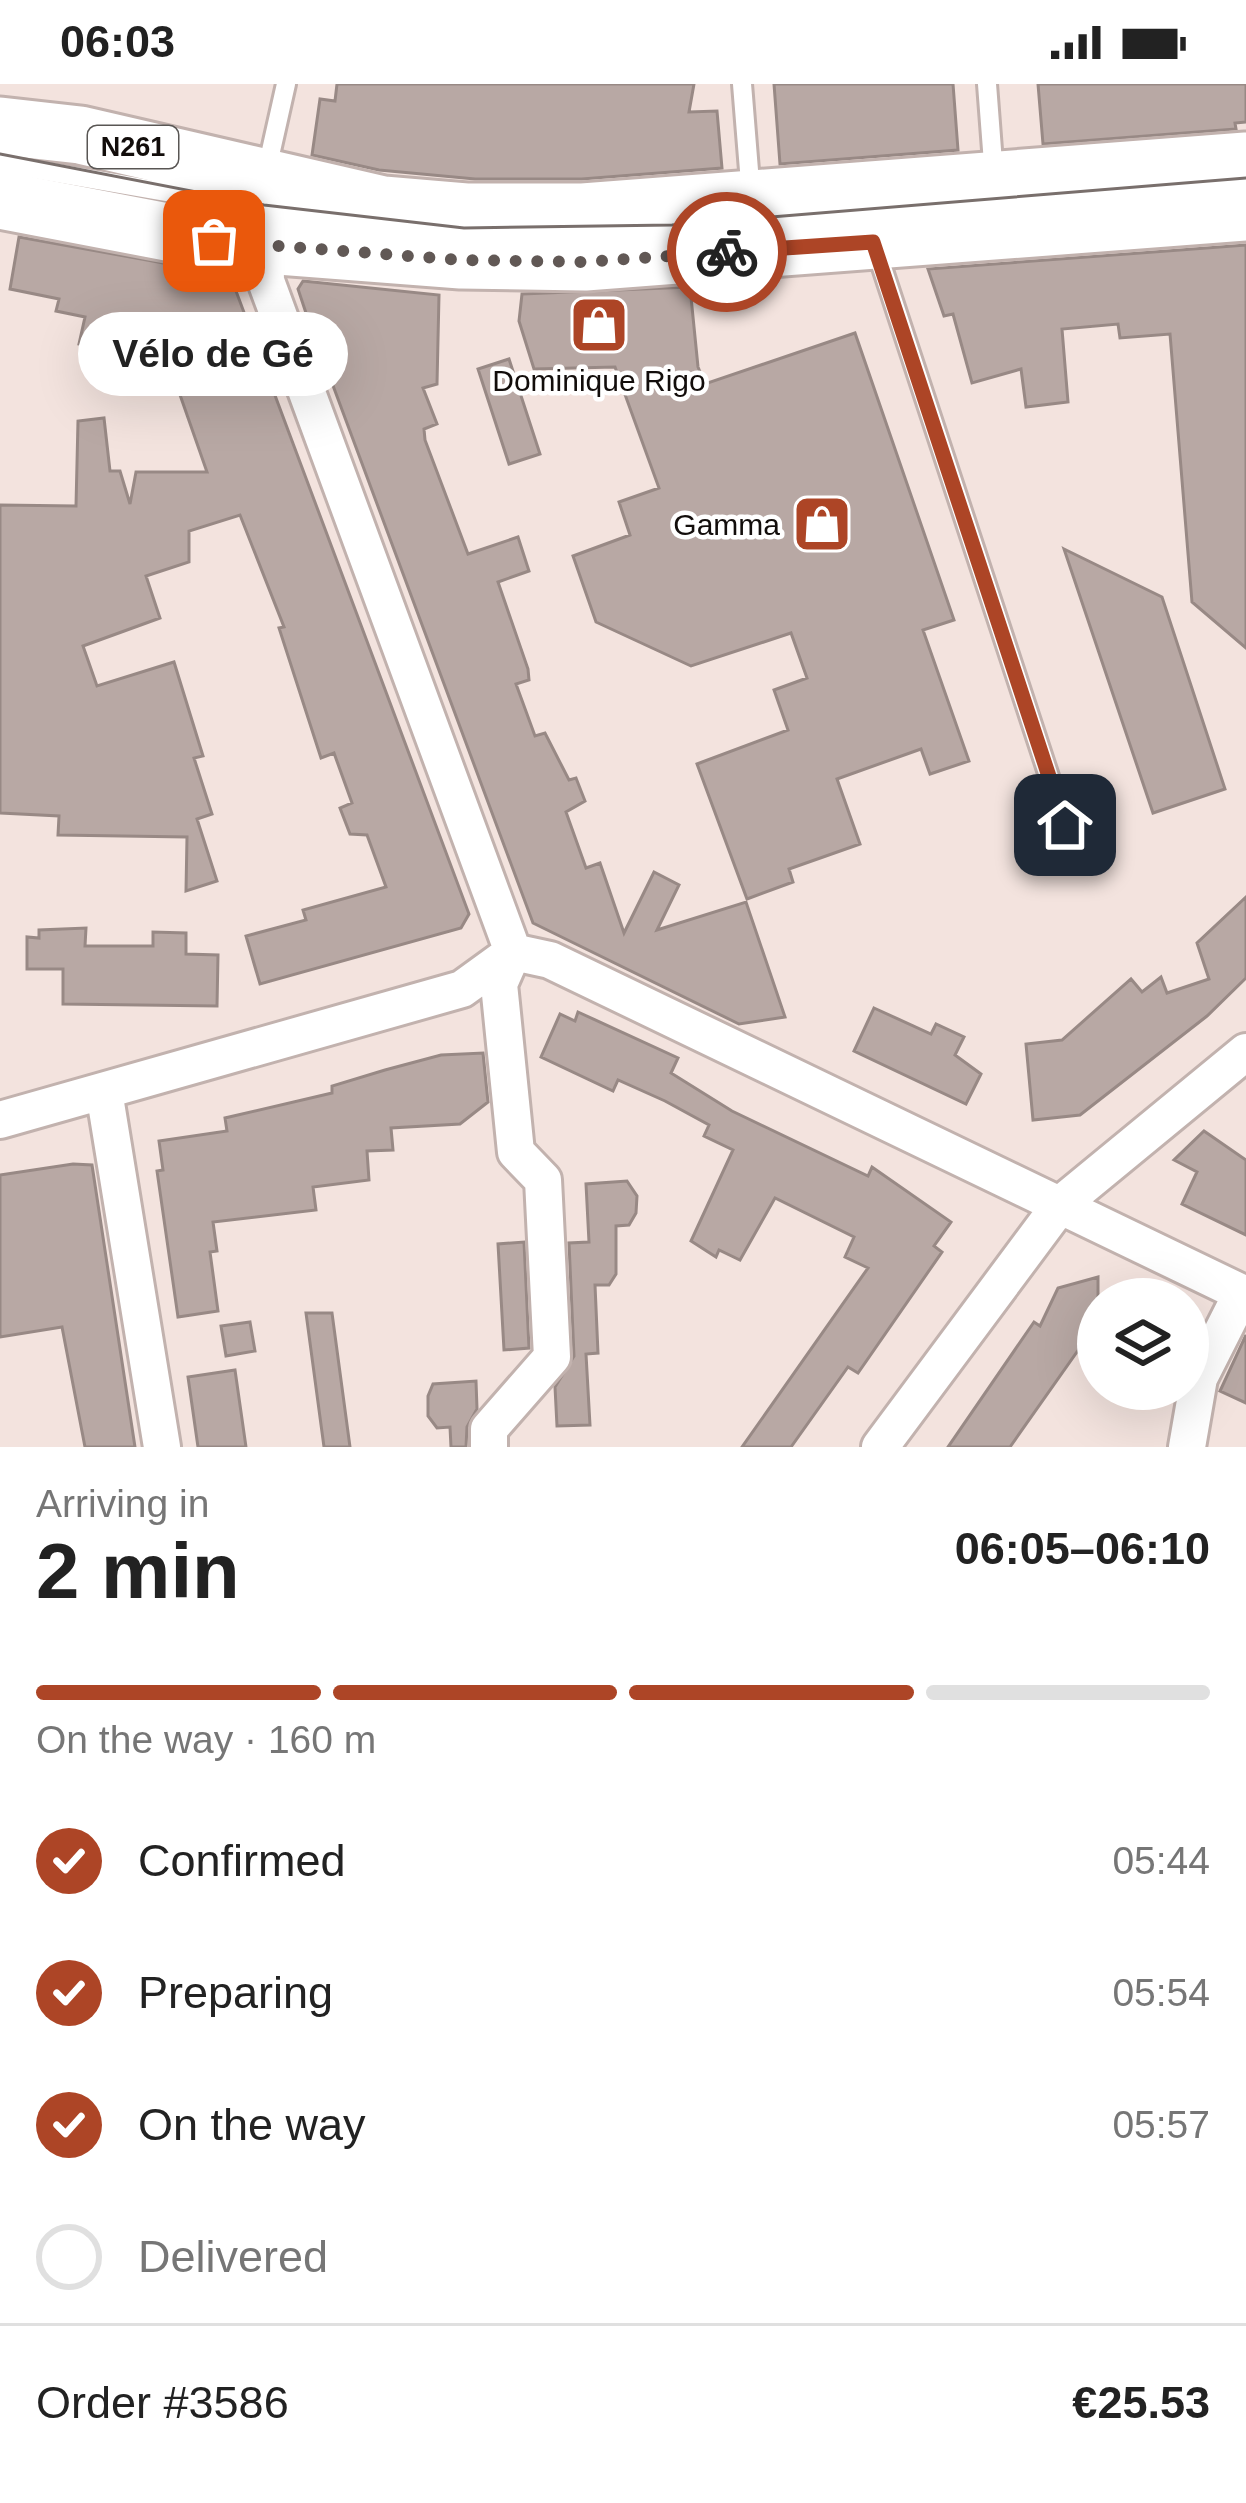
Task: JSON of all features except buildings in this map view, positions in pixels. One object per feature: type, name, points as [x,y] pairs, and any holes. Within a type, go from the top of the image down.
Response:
[{"type":"main road","name":"N261","points":[[0,126],[80,135],[264,211],[461,260],[585,262],[1246,212]]},
{"type":"main road","name":"N261","points":[[0,200],[214,241],[264,211],[382,205],[466,212],[584,212],[1246,160]]},
{"type":"street","points":[[264,211],[266,280],[513,952],[499,984],[516,1152],[543,1180],[552,1357],[488,1429],[489,1447]]},
{"type":"street","points":[[0,1120],[462,989],[513,952],[550,960],[1244,1294],[1199,1378],[1187,1447]]},
{"type":"street","points":[[880,1447],[1060,1205],[1246,1052]]},
{"type":"street","points":[[104,1090],[162,1447]]},
{"type":"lane","points":[[264,211],[286,84]]},
{"type":"lane","points":[[742,84],[752,200]]},
{"type":"lane","points":[[987,84],[994,181]]},
{"type":"lane","points":[[0,163],[381,229]]},
{"type":"lane","points":[[873,242],[1065,825]]},
{"type":"tram line","points":[[0,154],[264,205],[464,228],[672,225],[1246,178]]},
{"type":"way so far","points":[[214,241],[319,245],[461,260],[585,262],[727,252]]},
{"type":"place","name":"Vélo de Gé","points":[[214,241]]},
{"type":"place","name":"Dominique Rigo","points":[[599,325]]},
{"type":"place","name":"Gamma","points":[[822,524]]},
{"type":"route","points":[[727,252],[873,242],[1065,825]]}]
